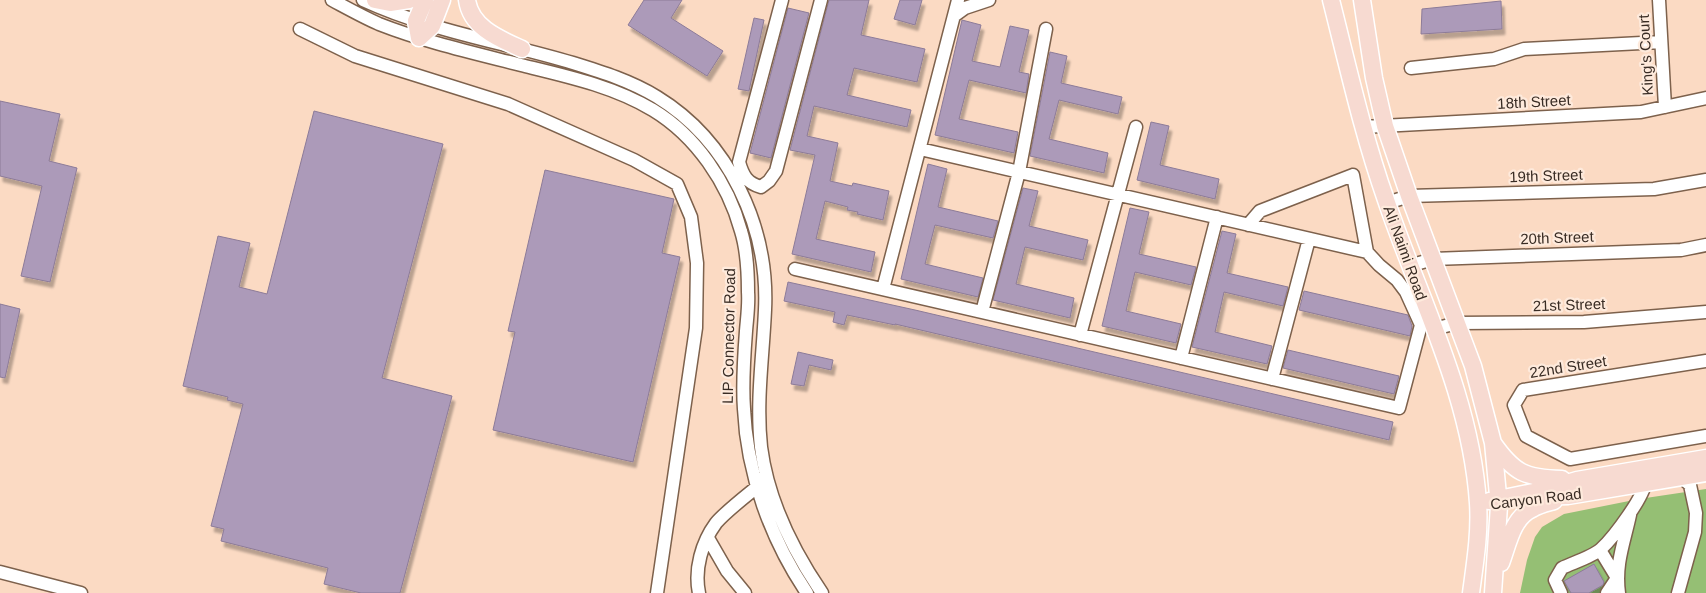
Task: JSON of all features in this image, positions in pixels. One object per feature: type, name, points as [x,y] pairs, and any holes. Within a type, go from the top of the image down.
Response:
[{"type":"main road","points":[[375,0],[390,3],[410,0]]},
{"type":"main road","points":[[424,24],[425,0]]},
{"type":"main road","points":[[419,38],[424,24],[442,0]]},
{"type":"main road","points":[[468,0],[471,15],[480,25],[494,36],[522,49]]},
{"type":"main road","name":"Ali Naimi Road","points":[[1331,0],[1371,157],[1409,266],[1453,380],[1463,415],[1471,450],[1478,505],[1471,593]]},
{"type":"main road","name":"Ali Naimi Road","points":[[1362,0],[1374,78],[1385,126],[1409,196],[1473,366],[1493,443],[1499,502],[1494,588]]},
{"type":"main road","points":[[1493,443],[1510,465],[1530,476],[1540,479],[1577,480]]},
{"type":"main road","name":"Canyon Road","points":[[1478,505],[1545,496],[1568,496],[1706,458]]},
{"type":"main road","name":"Canyon Road","points":[[1499,502],[1577,480],[1646,476],[1681,477],[1706,474]]},
{"type":"main road","points":[[1494,588],[1511,534],[1524,514],[1532,509],[1568,496]]},
{"type":"street","name":"LIP Connector Road","points":[[332,0],[378,24],[419,38],[589,83],[628,96],[655,111],[692,143],[709,164],[732,204],[742,232],[746,257],[748,294],[743,383],[748,448],[786,532],[803,564],[822,593]]},
{"type":"street","name":"LIP Connector Road","points":[[363,0],[391,13],[424,24],[610,74],[650,93],[682,114],[706,137],[721,157],[736,181],[748,211],[758,238],[764,271],[765,308],[758,406],[762,482],[781,549],[807,593]]},
{"type":"street","points":[[782,0],[739,162],[742,174],[750,184],[761,187],[769,181],[776,171],[821,0]]},
{"type":"street","points":[[883,289],[958,0]]},
{"type":"street","points":[[954,16],[965,8],[988,0]]},
{"type":"street","name":"King's Court","points":[[1659,0],[1665,107]]},
{"type":"street","points":[[300,29],[355,56],[508,104],[634,160],[677,184],[691,217],[697,263],[696,328],[657,593]]},
{"type":"street","points":[[982,312],[1019,172],[1046,29]]},
{"type":"street","points":[[1411,68],[1494,59],[1524,49],[1661,42]]},
{"type":"street","name":"18th Street","points":[[1363,127],[1641,112],[1706,98]]},
{"type":"street","points":[[1080,335],[1136,127]]},
{"type":"street","points":[[920,149],[1367,252]]},
{"type":"street","points":[[721,157],[739,162]]},
{"type":"street","points":[[795,269],[1399,408],[1420,325],[1406,292],[1397,280],[1367,252],[1353,175],[1260,211],[1248,225]]},
{"type":"street","name":"19th Street","points":[[1387,203],[1409,196],[1654,189],[1706,180]]},
{"type":"street","points":[[1181,358],[1217,217]]},
{"type":"street","points":[[1272,379],[1308,238]]},
{"type":"street","name":"20th Street","points":[[1409,266],[1433,259],[1680,250],[1706,245]]},
{"type":"street","name":"21st Street","points":[[1434,330],[1457,323],[1584,322],[1706,312]]},
{"type":"street","name":"22nd Street","points":[[1706,361],[1523,390],[1514,405],[1526,436],[1570,459],[1706,436]]},
{"type":"street","points":[[1619,593],[1617,578],[1620,551],[1631,512],[1646,476]]},
{"type":"street","points":[[1678,593],[1701,517],[1690,485],[1681,477]]},
{"type":"street","points":[[699,593],[697,578],[699,559],[717,522],[762,482]]},
{"type":"street","points":[[1561,593],[1556,580],[1562,568],[1600,550],[1631,512]]},
{"type":"street","points":[[708,538],[727,572],[745,593]]},
{"type":"street","points":[[1600,550],[1617,578]]},
{"type":"street","points":[[0,572],[82,593]]},
{"type":"street","points":[[1608,593],[1617,578]]},
{"type":"green space","points":[[1706,489],[1706,593],[1520,593],[1527,560],[1535,537],[1542,527],[1564,514],[1639,499]]},
{"type":"building","points":[[644,0],[682,0],[671,18],[723,51],[707,76],[628,25]]},
{"type":"building","points":[[829,0],[869,0],[861,35],[925,49],[917,82],[854,68],[847,95],[911,110],[907,127],[814,106],[807,136],[838,143],[830,181],[852,186],[853,183],[889,191],[883,220],[857,214],[858,212],[847,210],[848,207],[825,201],[816,239],[875,252],[871,272],[792,254],[815,155],[790,150]]},
{"type":"building","points":[[900,0],[922,0],[915,25],[894,19]]},
{"type":"building","points":[[1501,1],[1502,29],[1421,34],[1422,9]]},
{"type":"building","points":[[788,8],[809,13],[771,158],[750,153]]},
{"type":"building","points":[[754,18],[764,20],[749,91],[738,89]]},
{"type":"building","points":[[962,20],[981,25],[972,61],[1000,67],[1010,26],[1029,30],[1019,72],[1029,74],[1026,93],[969,80],[959,119],[1018,132],[1014,153],[935,135]]},
{"type":"building","points":[[1050,52],[1067,56],[1061,83],[1122,97],[1118,114],[1059,100],[1049,139],[1108,153],[1104,173],[1030,156]]},
{"type":"building","points":[[0,101],[60,114],[49,161],[77,168],[50,282],[21,276],[42,186],[0,176]]},
{"type":"building","points":[[314,111],[443,144],[382,378],[452,396],[400,593],[361,593],[324,584],[328,568],[221,541],[224,529],[211,526],[243,404],[227,400],[228,397],[183,386],[218,236],[250,243],[239,287],[267,294]]},
{"type":"building","points":[[1151,122],[1169,126],[1160,165],[1219,179],[1215,199],[1137,180]]},
{"type":"building","points":[[928,164],[947,169],[938,207],[998,221],[993,238],[935,225],[925,264],[983,278],[978,297],[901,279]]},
{"type":"building","points":[[545,170],[674,199],[662,253],[680,257],[633,462],[493,430],[515,332],[508,331]]},
{"type":"building","points":[[1023,188],[1038,191],[1029,226],[1088,240],[1083,260],[1025,247],[1016,284],[1074,298],[1070,318],[993,300]]},
{"type":"building","points":[[1130,208],[1149,212],[1139,254],[1196,267],[1191,285],[1135,272],[1126,311],[1181,324],[1176,343],[1102,326]]},
{"type":"building","points":[[1222,231],[1236,234],[1227,273],[1288,287],[1283,306],[1224,292],[1215,332],[1272,346],[1267,364],[1192,347]]},
{"type":"building","points":[[788,282],[1393,422],[1389,440],[895,324],[847,315],[844,325],[833,322],[835,312],[784,301]]},
{"type":"building","points":[[1304,291],[1408,315],[1412,326],[1410,336],[1299,310]]},
{"type":"building","points":[[0,304],[20,309],[5,378],[0,377]]},
{"type":"building","points":[[1288,350],[1399,376],[1394,394],[1283,368]]},
{"type":"building","points":[[798,352],[833,360],[831,370],[809,365],[804,386],[791,384]]},
{"type":"building","points":[[1594,564],[1604,582],[1603,585],[1589,593],[1571,593],[1564,581]]}]
